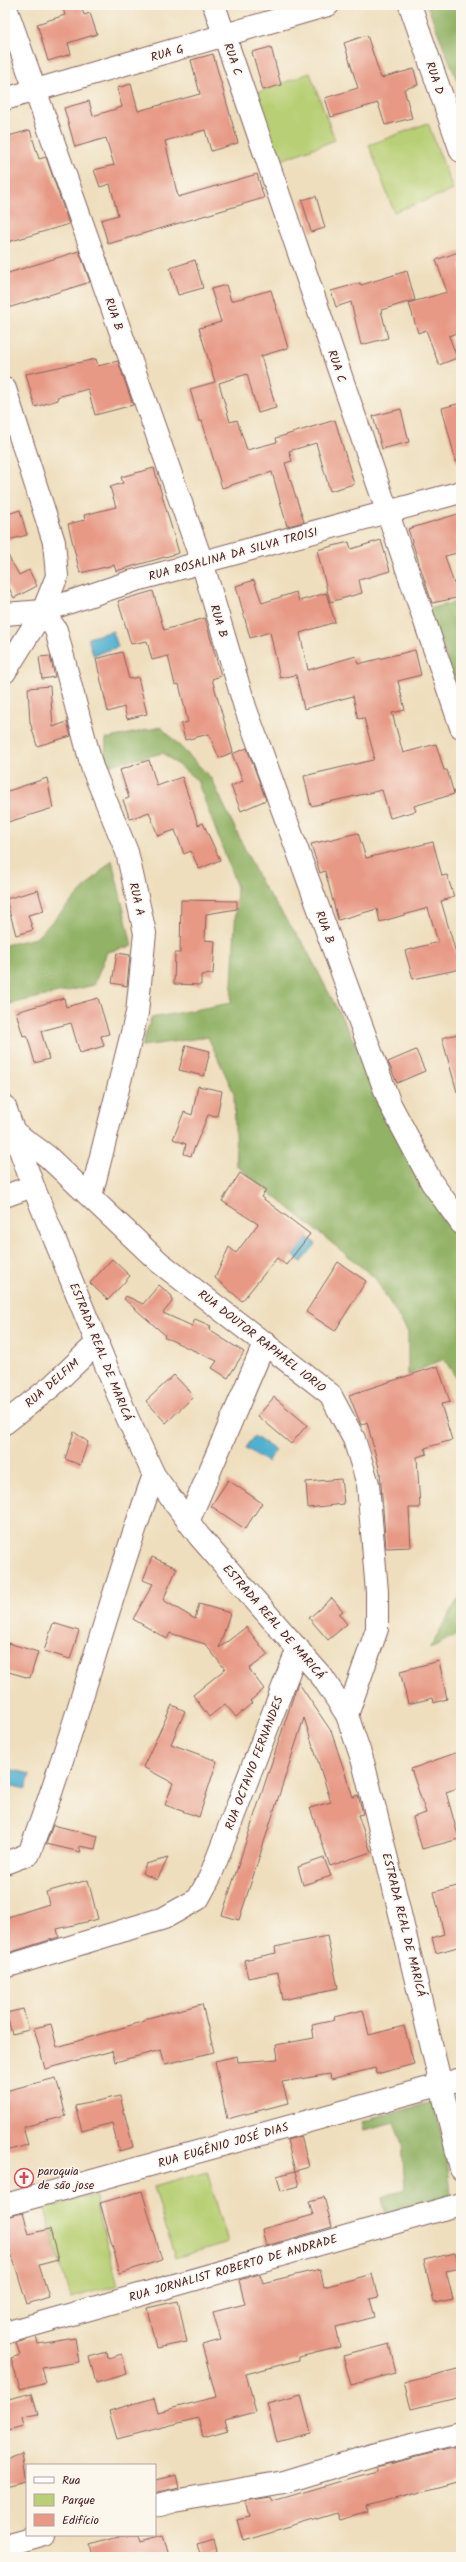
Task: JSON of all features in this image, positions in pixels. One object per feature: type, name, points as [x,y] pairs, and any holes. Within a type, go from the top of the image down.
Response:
[{"type":"street","name":"RUA B","points":[[5,5],[202,562],[245,707],[390,1104],[432,1183],[461,1224]]},
{"type":"street","name":"RUA C","points":[[214,5],[386,513],[461,727]]},
{"type":"street","name":"RUA G","points":[[5,99],[225,37],[328,5]]},
{"type":"street","name":"RUA D","points":[[410,5],[461,151]]},
{"type":"street","points":[[5,389],[54,542],[57,576],[43,611],[5,672]]},
{"type":"street","name":"RUA ROSALINA DA SILVA TROISI","points":[[5,614],[43,611],[133,581],[461,492]]},
{"type":"street","name":"RUA A","points":[[43,611],[56,630],[92,767],[127,852],[146,933],[138,1013],[91,1196]]},
{"type":"street","name":"ESTRADA REAL DE MARICÁ","points":[[5,1107],[33,1186],[98,1342],[127,1417],[154,1475],[188,1522],[323,1678],[347,1715],[363,1762],[451,2082],[461,2169]]},
{"type":"street","name":"RUA DOUTOR RAPHAEL IORIO","points":[[14,1132],[47,1156],[159,1262],[265,1342],[330,1394],[354,1438],[368,1484],[377,1592],[377,1629],[347,1715]]},
{"type":"street","points":[[5,1196],[33,1186]]},
{"type":"street","name":"RUA DELFIM","points":[[5,1423],[52,1386],[98,1342]]},
{"type":"street","points":[[188,1522],[265,1342]]},
{"type":"street","points":[[5,1863],[29,1854],[55,1780],[136,1522],[154,1475]]},
{"type":"street","name":"RUA OCTAVIO FERNANDES","points":[[5,1967],[164,1918],[198,1899],[210,1877],[298,1648]]},
{"type":"street","name":"RUA EUGÊNIO JOSÉ DIAS","points":[[5,2205],[451,2082]]},
{"type":"street","name":"RUA JORNALIST ROBERTO DE ANDRADE","points":[[5,2333],[461,2204]]},
{"type":"street","points":[[156,2506],[174,2501],[284,2482],[373,2455],[461,2433]]},
{"type":"street","points":[[5,2546],[40,2536]]},
{"type":"green space","points":[[427,5],[461,5],[461,88],[460,88]]},
{"type":"green space","points":[[310,73],[335,140],[276,162],[251,95]]},
{"type":"green space","points":[[428,123],[453,190],[394,212],[369,145]]},
{"type":"green space","points":[[461,601],[461,696],[428,609]]},
{"type":"green space","points":[[161,727],[211,778],[261,883],[304,945],[461,1247],[461,1385],[444,1359],[408,1375],[408,1332],[375,1278],[236,1165],[234,1093],[208,1037],[142,1046],[151,1018],[231,1003],[237,887],[197,780],[163,753],[105,766],[106,739]]},
{"type":"green space","points":[[112,860],[132,946],[107,952],[94,985],[5,1005],[5,945],[36,938]]},
{"type":"green space","points":[[461,1594],[461,1632],[429,1649]]},
{"type":"green space","points":[[432,2102],[445,2148],[451,2197],[386,2215],[382,2197],[405,2189],[402,2144],[394,2122],[364,2130],[362,2122]]},
{"type":"green space","points":[[207,2172],[228,2242],[175,2258],[154,2187]]},
{"type":"green space","points":[[94,2195],[118,2285],[70,2298],[45,2209]]},
{"type":"water","points":[[113,631],[118,647],[93,655],[88,638]]},
{"type":"water","points":[[308,1237],[316,1244],[301,1262],[293,1255]]},
{"type":"water","points":[[254,1436],[275,1450],[267,1462],[246,1448]]},
{"type":"water","points":[[5,1768],[30,1774],[26,1789],[5,1784]]},
{"type":"building","points":[[62,5],[81,5],[84,15],[90,13],[97,34],[68,43],[71,54],[48,61],[37,24],[65,15]]},
{"type":"building","points":[[367,35],[381,78],[414,69],[418,85],[404,89],[412,118],[385,125],[378,103],[331,117],[325,98],[358,88],[344,43]]},
{"type":"building","points":[[271,47],[281,85],[263,90],[252,52]]},
{"type":"building","points":[[213,54],[238,143],[211,151],[205,130],[165,141],[178,197],[257,174],[264,198],[108,244],[101,220],[118,215],[110,184],[100,187],[94,170],[114,165],[106,138],[75,147],[64,108],[89,101],[93,116],[122,107],[117,88],[131,84],[138,111],[200,94],[191,60]]},
{"type":"building","points":[[30,130],[39,159],[46,157],[69,224],[5,243],[5,137]]},
{"type":"building","points":[[316,196],[325,228],[311,232],[302,200]]},
{"type":"building","points":[[79,251],[90,282],[5,309],[5,274]]},
{"type":"building","points":[[461,251],[461,331],[449,336],[457,358],[439,365],[426,330],[418,333],[409,303],[447,292],[436,260]]},
{"type":"building","points":[[195,260],[203,288],[178,295],[170,268]]},
{"type":"building","points":[[407,271],[415,300],[381,310],[388,338],[361,345],[351,302],[336,307],[331,291],[360,283],[361,285]]},
{"type":"building","points":[[226,285],[231,301],[271,290],[288,348],[261,356],[276,408],[258,413],[247,374],[219,383],[230,422],[237,420],[247,450],[277,442],[276,438],[335,420],[354,484],[330,491],[316,443],[289,451],[292,461],[285,463],[304,522],[287,526],[272,472],[222,488],[202,421],[199,421],[190,389],[215,382],[199,328],[221,322],[211,289]]},
{"type":"building","points":[[96,359],[98,366],[118,361],[133,405],[95,415],[88,389],[57,397],[58,400],[35,407],[26,374]]},
{"type":"building","points":[[461,403],[461,461],[456,462],[442,408]]},
{"type":"building","points":[[401,409],[409,442],[382,449],[373,416]]},
{"type":"building","points":[[154,468],[179,553],[116,571],[114,565],[80,573],[68,524],[85,520],[84,515],[116,507],[110,487],[123,483],[121,477]]},
{"type":"building","points":[[20,510],[27,535],[5,541],[5,515]]},
{"type":"building","points":[[461,513],[461,552],[445,556],[454,584],[461,582],[461,597],[432,603],[408,529]]},
{"type":"building","points":[[381,540],[390,571],[359,580],[362,593],[330,602],[317,550],[349,542],[351,549]]},
{"type":"building","points":[[5,550],[19,575],[29,570],[37,586],[14,598],[5,580]]},
{"type":"building","points":[[254,580],[262,603],[296,592],[299,601],[326,593],[335,622],[300,633],[308,670],[356,656],[358,664],[415,650],[421,675],[398,681],[405,710],[392,713],[403,753],[436,744],[444,770],[447,770],[454,794],[414,806],[416,811],[390,818],[382,790],[311,806],[304,776],[373,760],[374,755],[364,718],[358,719],[353,696],[304,709],[296,675],[280,678],[270,632],[250,638],[236,586]]},
{"type":"building","points":[[153,591],[164,630],[205,618],[221,676],[212,679],[233,752],[219,758],[209,734],[185,740],[181,724],[188,722],[179,684],[175,685],[168,656],[152,660],[147,641],[131,644],[118,601]]},
{"type":"building","points":[[122,652],[129,679],[138,677],[147,714],[127,719],[124,707],[108,712],[96,659]]},
{"type":"building","points":[[50,656],[55,677],[42,679],[39,657]]},
{"type":"building","points":[[50,686],[53,727],[67,722],[71,736],[37,746],[30,722],[28,688]]},
{"type":"building","points":[[247,748],[266,800],[241,811],[231,786],[243,781],[232,754]]},
{"type":"building","points":[[149,760],[157,786],[182,777],[198,825],[203,823],[220,860],[199,869],[191,851],[184,854],[175,830],[158,836],[149,812],[130,819],[123,800],[129,798],[120,770]]},
{"type":"building","points":[[47,778],[53,808],[5,823],[5,792]]},
{"type":"building","points":[[358,833],[366,858],[433,842],[442,876],[447,875],[454,897],[441,901],[456,953],[461,951],[461,969],[413,979],[405,951],[438,942],[428,908],[380,922],[377,909],[338,920],[325,871],[320,873],[311,844]]},
{"type":"building","points":[[38,890],[44,911],[28,915],[33,930],[16,935],[6,899]]},
{"type":"building","points":[[181,900],[237,901],[237,909],[206,914],[205,940],[215,941],[213,974],[201,975],[201,985],[174,984],[175,953],[180,953]]},
{"type":"building","points":[[117,953],[130,955],[127,986],[112,983]]},
{"type":"building","points":[[64,998],[66,1007],[98,998],[109,1034],[101,1036],[104,1046],[80,1053],[71,1023],[41,1031],[49,1059],[35,1063],[27,1035],[23,1036],[16,1012]]},
{"type":"building","points":[[461,1033],[461,1091],[457,1092],[442,1038]]},
{"type":"building","points":[[186,1045],[210,1051],[204,1076],[179,1070]]},
{"type":"building","points":[[416,1050],[425,1071],[397,1083],[388,1062]]},
{"type":"building","points":[[198,1086],[222,1091],[217,1116],[208,1115],[191,1156],[184,1154],[186,1144],[173,1139],[184,1112],[192,1115]]},
{"type":"building","points":[[240,1173],[266,1190],[261,1197],[310,1234],[286,1265],[277,1258],[242,1301],[215,1278],[229,1247],[236,1253],[258,1224],[222,1201]]},
{"type":"building","points":[[112,1259],[130,1276],[108,1300],[90,1283]]},
{"type":"building","points":[[338,1262],[366,1281],[335,1331],[306,1312]]},
{"type":"building","points":[[159,1285],[172,1296],[172,1302],[163,1313],[192,1326],[195,1319],[211,1326],[209,1330],[244,1352],[228,1378],[212,1368],[217,1361],[164,1337],[165,1335],[124,1299],[126,1296],[143,1304]]},
{"type":"building","points":[[438,1366],[450,1402],[441,1404],[452,1440],[425,1448],[427,1454],[417,1457],[420,1508],[409,1508],[411,1547],[386,1548],[380,1472],[367,1422],[361,1425],[349,1395]]},
{"type":"building","points":[[174,1375],[194,1396],[166,1423],[146,1401]]},
{"type":"building","points":[[274,1397],[307,1425],[291,1444],[258,1416]]},
{"type":"building","points":[[74,1432],[88,1442],[80,1465],[65,1459]]},
{"type":"building","points":[[341,1479],[344,1504],[308,1508],[306,1482]]},
{"type":"building","points":[[228,1480],[262,1503],[245,1529],[211,1506]]},
{"type":"building","points":[[152,1557],[177,1568],[163,1600],[195,1619],[199,1604],[230,1613],[219,1648],[246,1627],[268,1655],[249,1669],[264,1689],[250,1701],[252,1703],[236,1717],[225,1704],[209,1717],[193,1695],[225,1669],[205,1644],[170,1633],[167,1639],[133,1619],[153,1584],[143,1580]]},
{"type":"building","points":[[332,1598],[343,1611],[339,1614],[347,1624],[328,1640],[309,1618]]},
{"type":"building","points":[[53,1623],[79,1631],[70,1659],[44,1651]]},
{"type":"building","points":[[8,1643],[38,1652],[30,1678],[5,1671],[5,1652]]},
{"type":"building","points":[[439,1661],[447,1699],[434,1703],[433,1698],[408,1704],[400,1671]]},
{"type":"building","points":[[298,1682],[331,1731],[353,1797],[358,1795],[363,1814],[358,1815],[371,1852],[330,1866],[310,1808],[331,1802],[304,1718],[239,1920],[222,1915]]},
{"type":"building","points":[[172,1705],[185,1711],[171,1744],[217,1761],[199,1817],[165,1805],[173,1783],[143,1767]]},
{"type":"building","points":[[458,1752],[461,1760],[461,1787],[446,1792],[459,1839],[422,1849],[413,1817],[426,1813],[411,1769]]},
{"type":"building","points":[[53,1825],[98,1836],[95,1849],[79,1846],[81,1852],[46,1844]]},
{"type":"building","points":[[168,1858],[157,1880],[142,1873],[146,1864]]},
{"type":"building","points":[[324,1858],[331,1876],[303,1885],[298,1867]]},
{"type":"building","points":[[88,1880],[98,1919],[57,1929],[59,1937],[5,1954],[5,1918],[49,1904],[46,1892]]},
{"type":"building","points":[[461,1885],[461,1946],[436,1953],[432,1938],[444,1934],[434,1892]]},
{"type":"building","points":[[327,1936],[338,1988],[283,2000],[278,1972],[248,1978],[244,1960],[276,1953],[275,1947]]},
{"type":"building","points":[[202,2004],[214,2052],[165,2064],[161,2050],[115,2062],[112,2051],[45,2069],[34,2028],[51,2024],[57,2047],[145,2021],[144,2019]]},
{"type":"building","points":[[23,2009],[29,2030],[12,2034],[6,2013]]},
{"type":"building","points":[[363,2010],[369,2035],[404,2026],[414,2064],[377,2074],[375,2068],[331,2079],[330,2074],[282,2082],[288,2103],[227,2119],[215,2061],[237,2056],[238,2062],[278,2059],[276,2045],[314,2038],[312,2025],[335,2020],[334,2017]]},
{"type":"building","points":[[56,2078],[66,2116],[23,2127],[28,2145],[5,2151],[5,2091]]},
{"type":"building","points":[[120,2096],[133,2147],[119,2151],[112,2123],[82,2131],[75,2106]]},
{"type":"building","points":[[301,2136],[309,2167],[295,2171],[287,2140]]},
{"type":"building","points":[[295,2171],[299,2186],[281,2191],[277,2176]]},
{"type":"building","points":[[142,2191],[162,2260],[120,2273],[100,2203]]},
{"type":"building","points":[[324,2197],[332,2227],[266,2246],[262,2229],[313,2215],[309,2201]]},
{"type":"building","points":[[23,2213],[29,2234],[50,2229],[58,2260],[39,2265],[49,2297],[27,2304],[11,2252],[5,2254],[5,2217]]},
{"type":"building","points":[[455,2253],[459,2268],[446,2271],[453,2299],[434,2303],[424,2260]]},
{"type":"building","points":[[320,2269],[324,2287],[372,2274],[378,2297],[370,2299],[375,2317],[336,2327],[340,2347],[299,2357],[299,2360],[246,2374],[256,2412],[225,2420],[228,2430],[203,2437],[198,2418],[117,2439],[109,2411],[154,2398],[158,2412],[216,2397],[202,2345],[221,2340],[213,2312],[245,2304],[239,2280],[260,2274],[263,2283]]},
{"type":"building","points":[[178,2301],[187,2342],[156,2348],[147,2308]]},
{"type":"building","points":[[36,2337],[38,2344],[75,2338],[79,2362],[42,2368],[46,2382],[20,2389],[11,2358],[20,2355],[16,2343]]},
{"type":"building","points":[[389,2344],[396,2373],[351,2385],[343,2356]]},
{"type":"building","points":[[107,2352],[108,2358],[122,2354],[127,2374],[96,2383],[89,2357]]},
{"type":"building","points":[[461,2368],[461,2397],[411,2409],[404,2383]]},
{"type":"building","points":[[32,2393],[38,2414],[22,2417],[24,2426],[5,2431],[5,2400]]},
{"type":"building","points":[[301,2395],[311,2433],[277,2442],[267,2404]]},
{"type":"building","points":[[461,2447],[461,2481],[366,2507],[368,2512],[340,2520],[337,2513],[243,2541],[237,2520],[249,2517],[245,2501],[271,2497],[273,2501],[376,2471],[376,2467]]},
{"type":"building","points":[[22,2454],[26,2481],[5,2486],[5,2460]]},
{"type":"building","points":[[176,2475],[179,2487],[156,2493],[156,2480]]},
{"type":"building","points":[[164,2535],[170,2557],[94,2557],[91,2545],[118,2537],[139,2536],[141,2541]]},
{"type":"building","points":[[214,2538],[217,2552],[202,2557],[198,2543]]},
{"type":"place","name":"paroquia de são jose","points":[[24,2178]]}]
